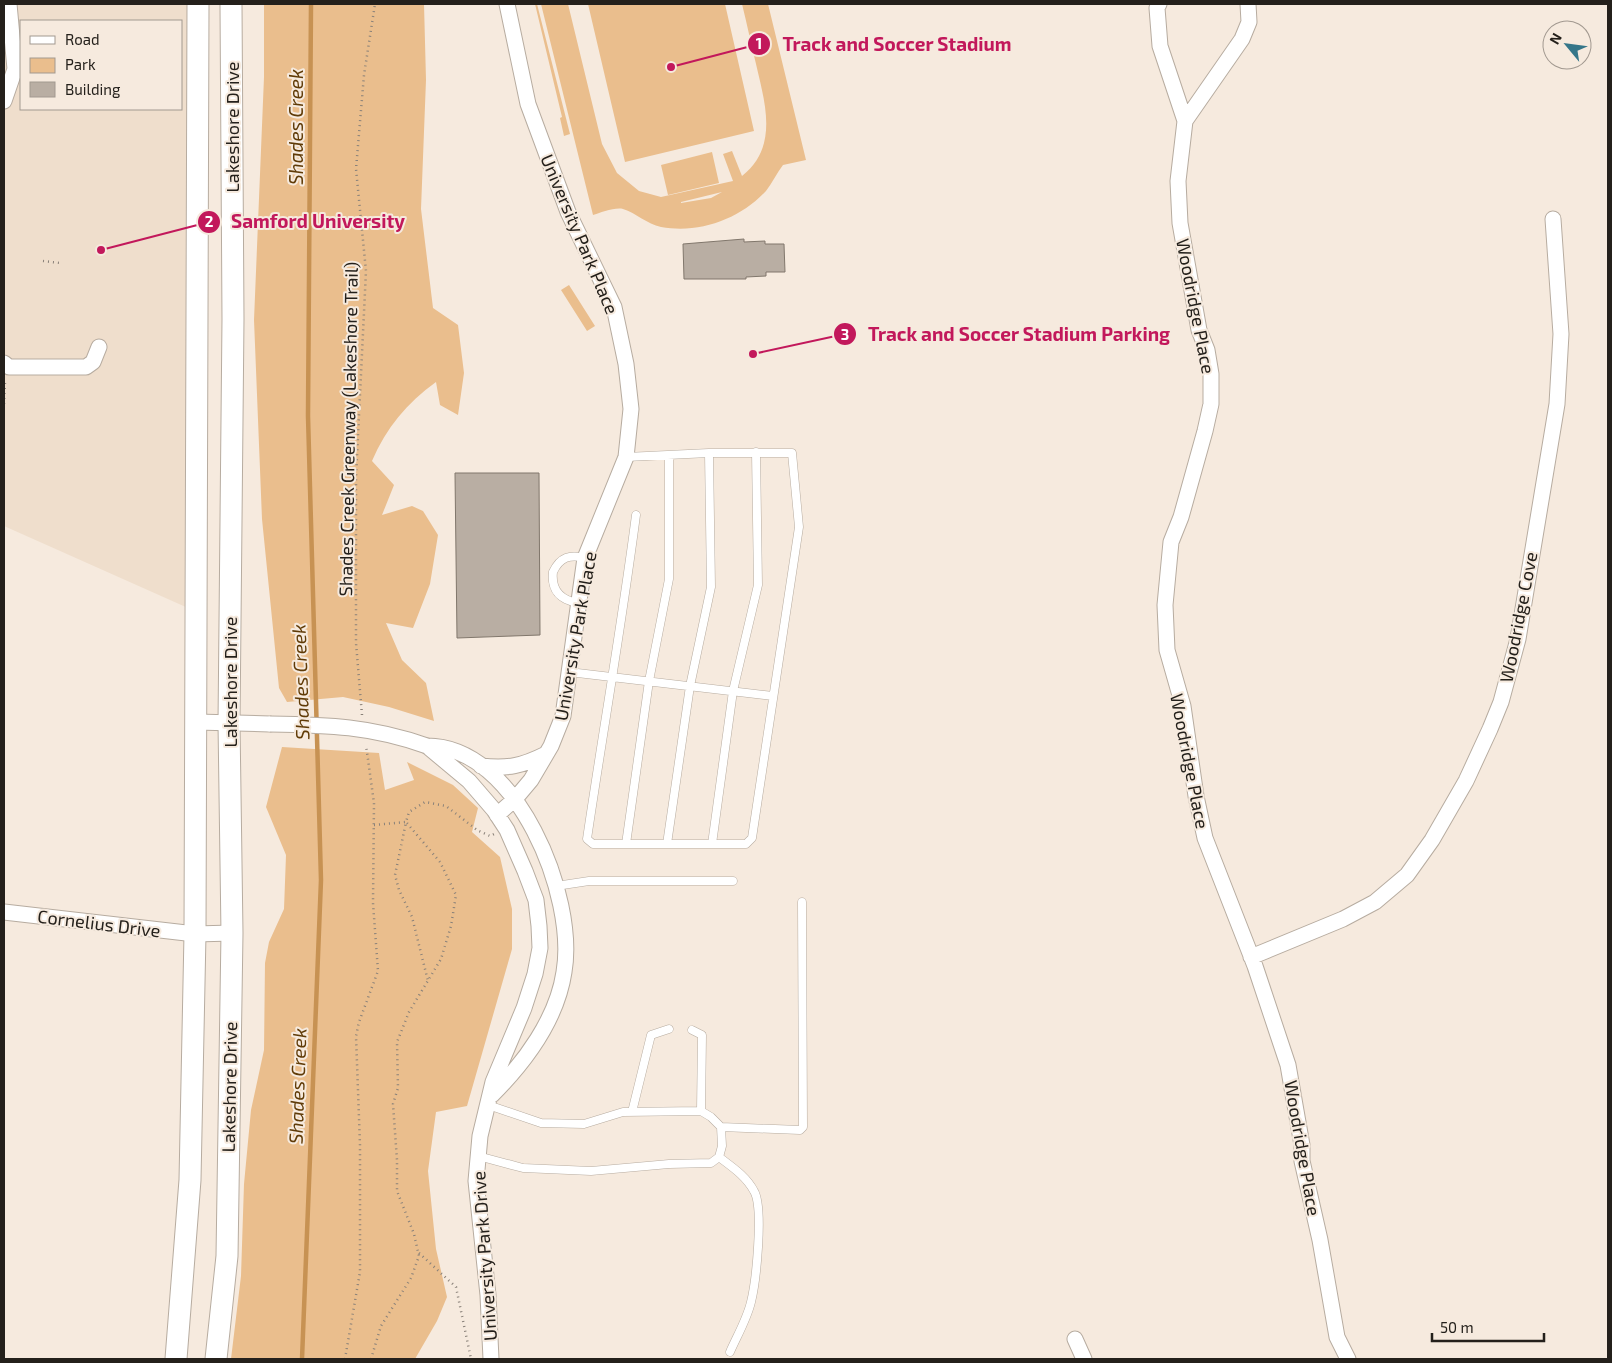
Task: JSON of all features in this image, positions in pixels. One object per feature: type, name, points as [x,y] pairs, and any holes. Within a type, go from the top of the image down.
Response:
[{"type":"main road","name":"Lakeshore Drive","points":[[176,1359],[190,1180],[195,934],[198,4]]},
{"type":"main road","name":"Lakeshore Drive","points":[[216,1359],[227,1256],[232,934],[229,723],[233,319],[231,4]]},
{"type":"street","points":[[4,102],[15,69],[8,40],[9,4]]},
{"type":"street","name":"University Park Place","points":[[500,819],[531,780],[546,754],[563,716],[585,558],[626,457],[631,409],[626,364],[614,307],[568,212],[528,104],[507,4]]},
{"type":"street","name":"Woodridge Place","points":[[1159,4],[1160,46],[1185,121],[1178,181],[1180,223],[1199,330],[1207,350],[1211,374],[1211,404],[1188,494],[1171,542],[1165,625],[1171,670],[1183,706],[1196,796],[1204,832],[1251,957],[1288,1065],[1302,1146],[1302,1161],[1320,1240],[1337,1337],[1348,1359]]},
{"type":"street","name":"Woodridge Place","points":[[1185,121],[1242,39],[1248,22],[1248,4]]},
{"type":"street","name":"Woodridge Cove","points":[[1251,957],[1343,919],[1375,902],[1407,875],[1432,840],[1466,781],[1490,729],[1501,702],[1518,639],[1557,404],[1561,334],[1553,219]]},
{"type":"street","points":[[4,363],[9,367],[86,367],[93,362],[99,347]]},
{"type":"street","name":"University Park Drive","points":[[196,722],[342,726],[378,730],[428,746],[449,749],[481,766],[502,784],[515,799],[534,832],[556,886],[564,922],[564,972],[545,1026],[536,1042],[490,1100]]},
{"type":"street","name":"University Park Drive","points":[[428,746],[482,794],[500,819],[533,893],[540,948],[535,974],[520,1018],[493,1082],[480,1136],[476,1181],[488,1295],[491,1359]]},
{"type":"street","points":[[481,766],[505,768],[518,766],[546,754]]},
{"type":"street","points":[[533,893],[556,886]]},
{"type":"street","name":"Cornelius Drive","points":[[4,912],[195,934],[232,934]]},
{"type":"street","points":[[520,1018],[545,1026]]},
{"type":"street","points":[[1075,1340],[1084,1359]]},
{"type":"lane","points":[[712,844],[733,691],[758,585],[756,452]]},
{"type":"lane","points":[[626,457],[709,453],[792,453],[798,527],[752,838],[746,844],[593,844],[587,840],[611,677],[623,621],[636,515]]},
{"type":"lane","points":[[667,844],[690,686],[711,586],[709,453]]},
{"type":"lane","points":[[626,844],[649,681],[669,580],[669,455]]},
{"type":"lane","points":[[578,603],[568,601],[557,593],[553,585],[553,572],[565,558],[576,555],[585,558]]},
{"type":"lane","points":[[569,672],[773,696]]},
{"type":"lane","points":[[556,886],[589,881],[733,881]]},
{"type":"lane","points":[[721,1128],[800,1130],[803,1127],[802,902]]},
{"type":"lane","points":[[632,1112],[652,1035],[669,1030]]},
{"type":"lane","points":[[692,1030],[702,1035],[700,1111]]},
{"type":"lane","points":[[478,1156],[523,1168],[591,1171],[669,1164],[711,1163],[719,1157],[722,1146],[721,1128],[711,1117],[700,1111],[623,1112],[584,1124],[541,1123],[490,1100]]},
{"type":"lane","points":[[719,1157],[741,1174],[755,1192],[758,1206],[758,1248],[751,1302],[730,1352]]},
{"type":"path","name":"Shades Creek Greenway (Lakeshore Trail)","points":[[362,718],[356,643],[356,477],[366,272],[356,170],[364,75],[375,4]]},
{"type":"path","points":[[44,261],[60,263]]},
{"type":"path","points":[[4,378],[6,384],[4,404]]},
{"type":"path","points":[[345,1359],[360,1272],[360,1145],[356,1036],[359,1022],[378,971],[373,903],[374,803],[365,736]]},
{"type":"path","points":[[428,982],[412,917],[399,890],[395,875],[409,812],[425,802],[446,806],[476,830],[490,836],[495,834],[500,819]]},
{"type":"path","points":[[374,825],[406,822]]},
{"type":"path","points":[[371,1359],[381,1326],[411,1278],[418,1252],[414,1234],[397,1191],[393,1104],[398,1088],[397,1042],[408,1012],[441,959],[451,926],[456,895],[440,862],[406,822]]},
{"type":"path","points":[[418,1252],[456,1287],[471,1359]]},
{"type":"shaded area","points":[[4,4],[198,4],[197,612],[4,526]]},
{"type":"green space","points":[[264,4],[424,4],[426,80],[421,209],[433,308],[458,325],[464,373],[458,415],[440,405],[436,382],[425,390],[398,417],[372,461],[394,485],[382,515],[412,506],[423,511],[438,535],[430,584],[413,628],[386,623],[402,660],[426,683],[434,721],[389,707],[343,697],[287,702],[279,688],[262,519],[254,320],[264,77]]},
{"type":"green space","points":[[535,4],[537,4],[570,134],[564,136],[560,118],[562,117]]},
{"type":"green space","points":[[541,4],[568,4],[602,144],[617,173],[639,191],[661,197],[733,181],[723,154],[732,151],[742,176],[754,164],[761,152],[765,138],[765,109],[760,79],[742,4],[768,4],[806,160],[783,165],[766,191],[756,201],[732,217],[705,226],[676,229],[661,227],[623,209],[608,210],[593,215]],"holes":[[[722,192],[711,198],[681,203]]]},
{"type":"green space","points":[[588,4],[725,4],[754,131],[625,162]]},
{"type":"green space","points":[[712,152],[719,183],[668,195],[661,165]]},
{"type":"green space","points":[[569,285],[595,326],[587,331],[561,290]]},
{"type":"green space","points":[[282,747],[379,753],[385,790],[414,780],[407,762],[453,785],[478,808],[472,832],[500,857],[512,909],[512,949],[467,1106],[436,1112],[428,1171],[436,1249],[447,1297],[437,1321],[415,1359],[231,1359],[241,1276],[244,1184],[251,1110],[264,1050],[265,963],[269,942],[284,909],[286,855],[266,807]]},
{"type":"building","points":[[744,239],[744,242],[765,241],[765,244],[784,244],[785,272],[766,272],[766,276],[746,277],[746,279],[684,279],[683,244]]},
{"type":"building","points":[[455,473],[539,473],[540,635],[457,638]]},
{"type":"waterway","name":"Shades Creek","points":[[302,1359],[321,880],[308,416],[311,4]]},
{"type":"place","name":"Track and Soccer Stadium","points":[[671,67]]},
{"type":"place","name":"Samford University","points":[[101,250]]},
{"type":"place","name":"Track and Soccer Stadium Parking","points":[[753,354]]}]
